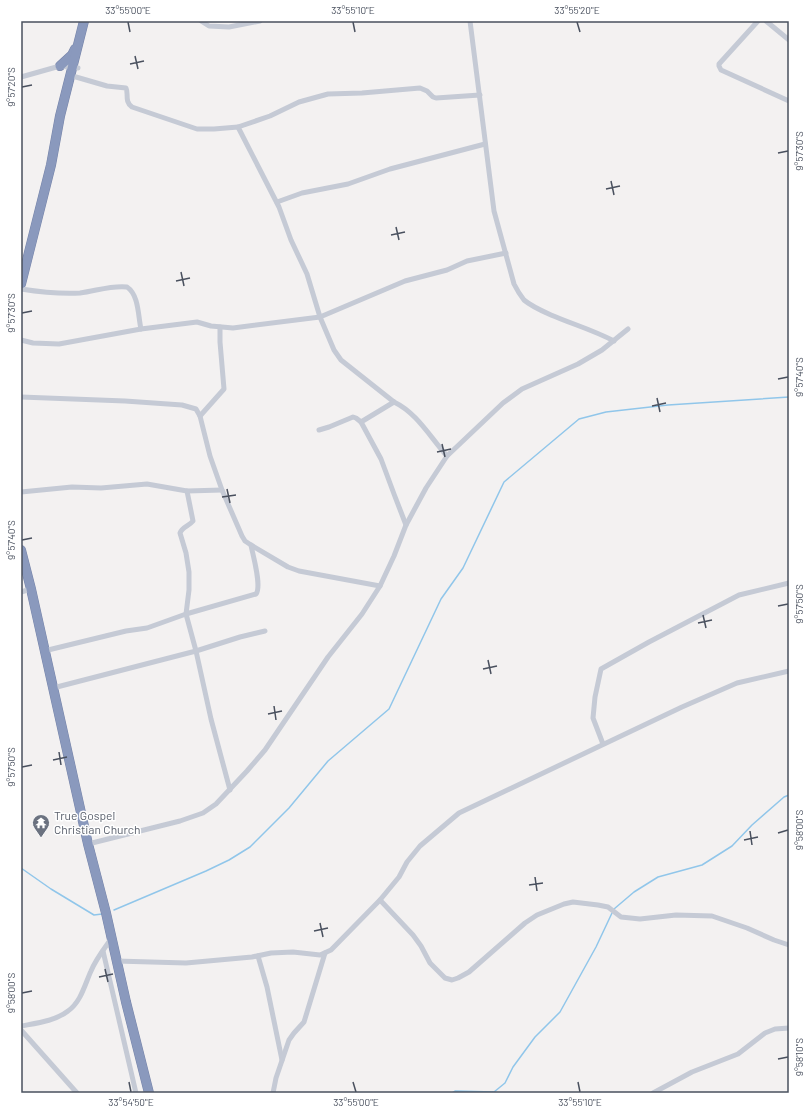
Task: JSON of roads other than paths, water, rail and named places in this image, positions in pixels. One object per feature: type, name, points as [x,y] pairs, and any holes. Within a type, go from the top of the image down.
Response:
[{"type":"highway","points":[[72,80],[57,66],[72,54],[84,21]]},
{"type":"highway","points":[[21,284],[24,258],[51,165],[55,156],[75,67],[89,21]]},
{"type":"highway","points":[[75,67],[79,38]]},
{"type":"highway","points":[[21,550],[88,844],[149,1093]]},
{"type":"street","points":[[201,21],[209,26],[229,27],[260,21]]},
{"type":"street","points":[[470,21],[494,211],[514,284],[518,293],[525,300],[542,311],[574,325],[601,334],[614,341]]},
{"type":"street","points":[[758,21],[719,64],[719,68],[789,101]]},
{"type":"street","points":[[766,21],[789,40]]},
{"type":"street","points":[[21,78],[57,66],[75,67]]},
{"type":"street","points":[[72,80],[126,88],[127,100],[132,107],[197,129],[238,127],[270,116],[299,102],[328,94],[362,93],[420,88],[426,91],[433,98],[480,95]]},
{"type":"street","points":[[238,127],[277,202],[291,240],[307,274],[328,339],[341,360],[394,402],[401,405],[412,415],[447,456]]},
{"type":"street","points":[[277,202],[302,193],[348,184],[390,169],[485,144]]},
{"type":"street","points":[[21,340],[33,343],[59,344],[141,328],[197,322],[211,326],[234,328],[320,318],[405,281],[447,270],[467,261],[506,253]]},
{"type":"street","points":[[21,289],[79,293],[116,286],[127,287],[135,298],[141,328]]},
{"type":"street","points":[[200,416],[224,389],[220,327]]},
{"type":"street","points":[[88,844],[180,821],[203,813],[216,804],[265,750],[328,657],[362,614],[380,586],[406,525],[426,488],[447,456],[503,403],[522,389],[578,364],[602,350],[628,329]]},
{"type":"street","points":[[21,397],[125,400],[182,405],[196,409],[200,416],[210,456],[222,490],[245,541],[288,567],[299,571],[380,586]]},
{"type":"street","points":[[361,422],[394,402]]},
{"type":"street","points":[[319,430],[329,428],[353,418],[356,418],[361,422],[381,459],[406,525]]},
{"type":"street","points":[[21,492],[72,487],[101,488],[147,484],[187,491],[222,490]]},
{"type":"street","points":[[187,491],[193,521],[180,533],[186,553],[189,572],[189,590],[186,614],[211,719],[230,790]]},
{"type":"street","points":[[44,651],[126,631],[147,628],[186,614],[245,598],[258,592],[258,580],[251,545]]},
{"type":"street","points":[[603,744],[593,718],[595,697],[602,669],[649,642],[739,595],[789,583]]},
{"type":"street","points":[[21,592],[31,589]]},
{"type":"street","points":[[53,688],[196,651],[265,631]]},
{"type":"street","points":[[116,961],[186,963],[258,956],[270,953],[286,952],[320,955],[325,953],[331,950],[380,900],[399,877],[407,862],[420,846],[460,813],[603,744],[737,683],[789,671]]},
{"type":"street","points":[[380,900],[413,935],[421,946],[430,964],[445,978],[452,980],[469,972],[524,923],[537,915],[573,902],[598,905],[608,908],[621,917],[640,919],[676,915],[712,916],[789,945]]},
{"type":"street","points":[[21,1026],[56,1018],[69,1011],[77,1002],[92,969],[111,939]]},
{"type":"street","points":[[103,951],[136,1093]]},
{"type":"street","points":[[273,1093],[282,1060],[292,1037],[304,1022],[325,953]]},
{"type":"street","points":[[258,956],[267,987],[282,1060]]},
{"type":"street","points":[[653,1093],[692,1072],[738,1054],[764,1033],[776,1029],[789,1028]]},
{"type":"street","points":[[21,1030],[78,1093]]},
{"type":"waterway","points":[[114,910],[206,871],[229,860],[250,847],[289,808],[328,761],[389,709],[441,599],[463,568],[504,482],[579,419],[606,412],[668,405],[789,397]]},
{"type":"waterway","points":[[614,909],[634,892],[658,877],[702,865],[732,846],[752,825],[784,797],[789,795]]},
{"type":"waterway","points":[[21,868],[51,889],[94,915],[102,914]]},
{"type":"waterway","points":[[452,1093],[455,1091],[494,1092],[505,1083],[513,1067],[535,1037],[560,1012],[596,947],[612,913]]},
{"type":"place","name":"True Gospel Christian Church","points":[[41,838]]}]
